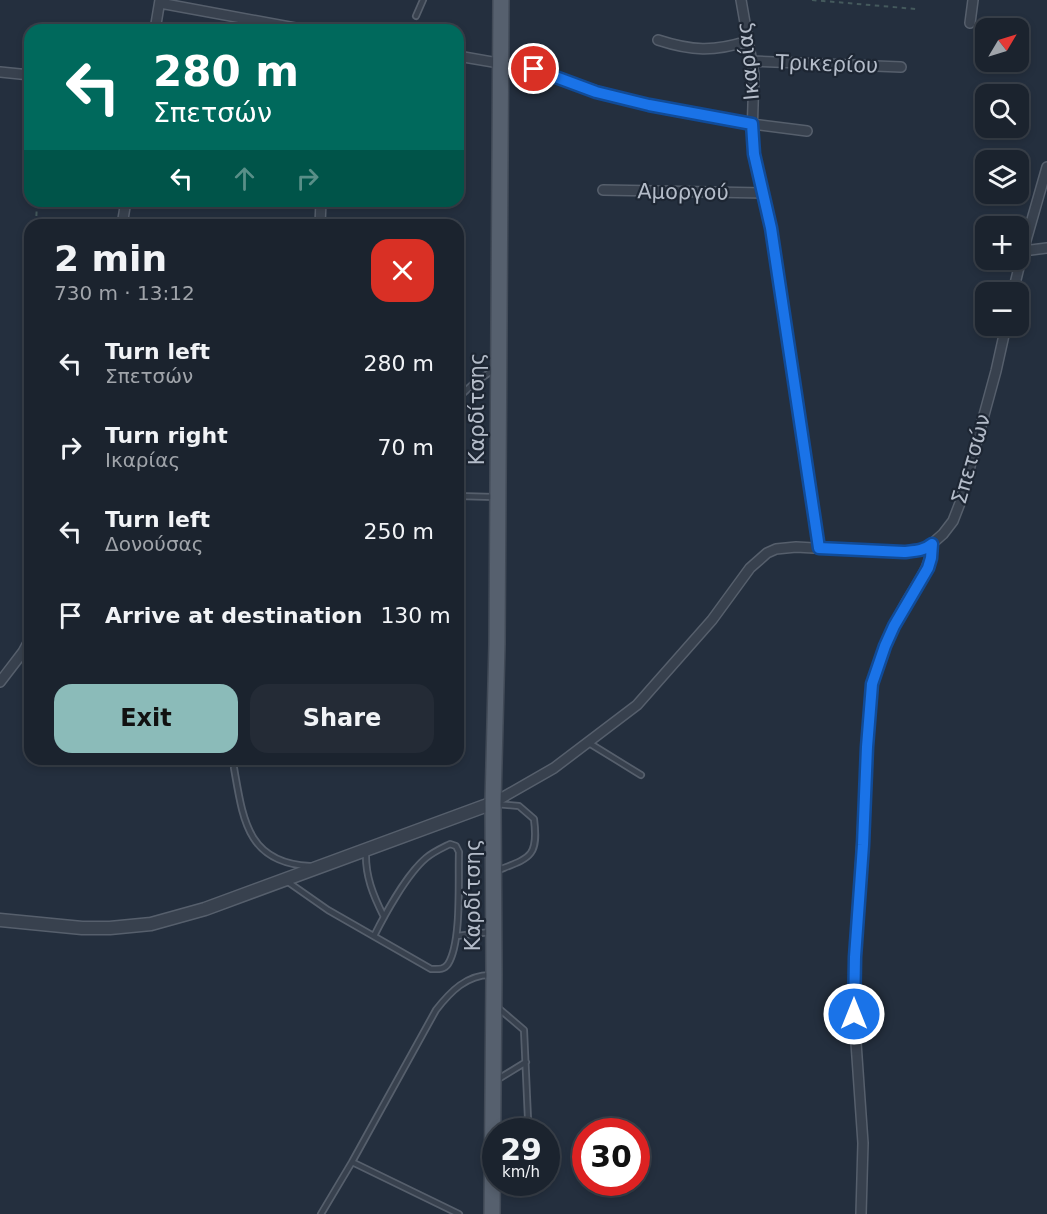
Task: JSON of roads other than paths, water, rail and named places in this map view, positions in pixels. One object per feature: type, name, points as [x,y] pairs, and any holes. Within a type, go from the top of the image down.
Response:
[{"type":"main road","name":"Καρδίτσης","points":[[496,1118],[493,1082],[493,803],[501,0]]},
{"type":"main road","name":"Καρδίτσης","points":[[492,1214],[493,1196]]},
{"type":"street","name":"Ικαρίας","points":[[741,0],[755,94],[752,124],[754,154],[769,214],[819,548]]},
{"type":"street","points":[[970,23],[973,0]]},
{"type":"street","points":[[156,24],[160,1],[257,24]]},
{"type":"street","name":"Τρικερίου","points":[[658,39],[686,48],[709,50],[748,41]]},
{"type":"street","points":[[464,57],[534,69],[596,92],[649,105],[752,124],[807,130]]},
{"type":"street","name":"Τρικερίου","points":[[752,62],[901,67]]},
{"type":"street","points":[[0,72],[24,74]]},
{"type":"street","points":[[1029,230],[1047,167]]},
{"type":"street","name":"Αμοργού","points":[[603,190],[764,194]]},
{"type":"street","points":[[1029,250],[1047,248]]},
{"type":"street","name":"Σπετσών","points":[[932,544],[953,521],[960,503],[1004,336]]},
{"type":"street","points":[[0,920],[91,928],[140,926],[193,913],[493,803],[554,768],[637,705],[712,620],[750,568],[776,549],[796,547],[904,552],[918,551],[932,544]]},
{"type":"street","points":[[861,1214],[863,1143],[854,984],[870,699],[885,646],[907,602],[928,568],[932,544]]},
{"type":"street","points":[[0,681],[24,650]]},
{"type":"lane","points":[[416,16],[423,0]]},
{"type":"lane","points":[[464,392],[499,367]]},
{"type":"lane","points":[[464,496],[497,497]]},
{"type":"lane","points":[[589,743],[641,775]]},
{"type":"lane","points":[[234,768],[242,815],[250,833],[265,851],[290,865],[322,867]]},
{"type":"lane","points":[[493,803],[519,806],[534,819],[536,839],[531,853],[526,857],[493,873]]},
{"type":"lane","points":[[286,880],[328,909],[374,936],[431,969],[441,969],[448,964],[457,936],[459,852],[456,846],[450,844],[420,864],[384,917],[374,936]]},
{"type":"lane","points":[[366,850],[366,866],[371,889],[384,917]]},
{"type":"lane","points":[[457,936],[494,932]]},
{"type":"lane","points":[[321,1214],[436,1010],[452,991],[469,979],[480,975],[494,975]]},
{"type":"lane","points":[[494,1004],[524,1030],[528,1118]]},
{"type":"lane","points":[[493,1082],[526,1062]]},
{"type":"lane","points":[[352,1162],[459,1214]]}]
